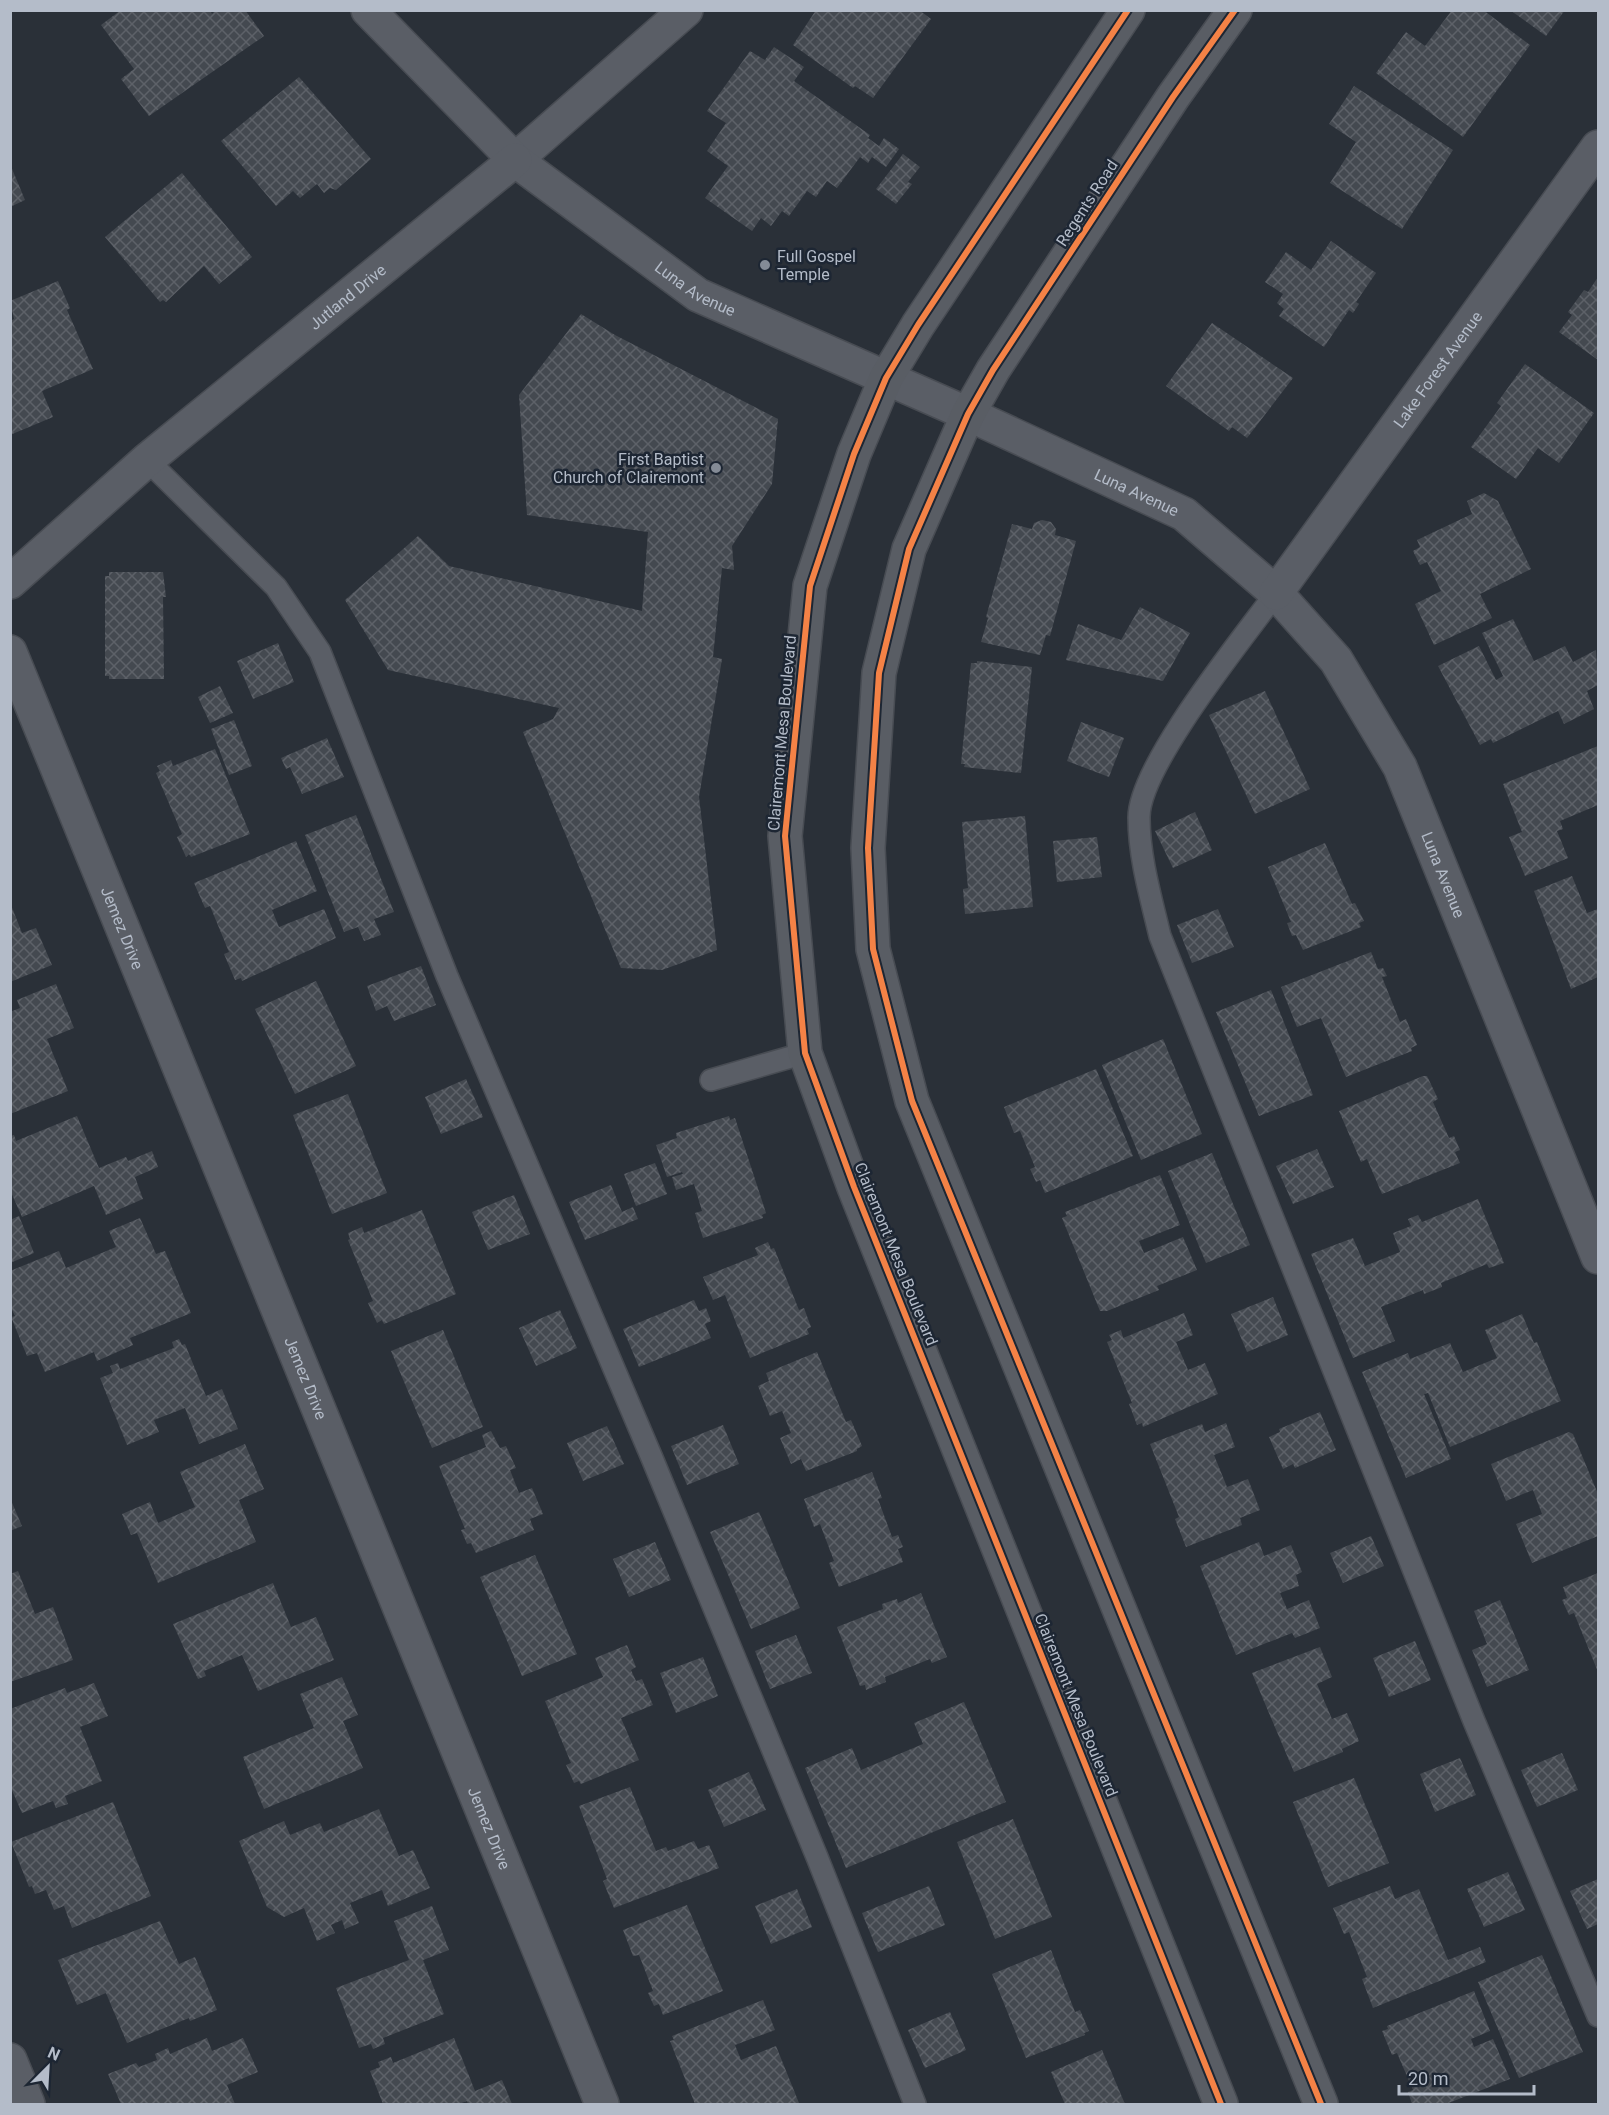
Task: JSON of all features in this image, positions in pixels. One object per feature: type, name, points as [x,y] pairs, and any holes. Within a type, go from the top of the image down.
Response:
[{"type":"main road","points":[[886,378],[918,325],[1128,10]]},
{"type":"main road","name":"Regents Road","points":[[968,414],[993,369],[1173,97],[1235,10]]},
{"type":"main road","name":"Clairemont Mesa Boulevard","points":[[886,378],[854,454],[810,586],[785,836],[806,1053],[854,1187],[1221,2104]]},
{"type":"main road","points":[[968,414],[909,549],[879,673],[868,848],[873,949],[912,1101],[1322,2104]]},
{"type":"street","name":"Luna Avenue","points":[[368,10],[515,160],[698,295],[968,414],[1184,514],[1276,592],[1336,660],[1400,767],[1599,1257]]},
{"type":"street","name":"Jutland Drive","points":[[10,582],[147,460],[515,160],[686,10]]},
{"type":"street","name":"Lake Forest Avenue","points":[[1276,592],[1599,147]]},
{"type":"street","name":"Jemez Drive","points":[[10,652],[602,2104]]},
{"type":"street","points":[[10,2060],[28,2104]]},
{"type":"lane","points":[[147,460],[276,587],[320,652],[447,976],[666,1491],[817,1857],[915,2104]]},
{"type":"lane","points":[[1276,592],[1164,750],[1145,789],[1138,817],[1157,925],[1469,1710],[1599,2016]]},
{"type":"lane","points":[[711,1080],[806,1053]]},
{"type":"building","points":[[121,10],[210,10],[212,14],[216,10],[245,10],[264,36],[149,116],[121,79],[134,69],[101,25]]},
{"type":"building","points":[[816,10],[919,10],[931,19],[873,98],[855,86],[853,88],[793,45]]},
{"type":"building","points":[[1452,10],[1483,10],[1530,45],[1463,137],[1376,73],[1406,32],[1425,46]]},
{"type":"building","points":[[1510,10],[1565,10],[1546,36]]},
{"type":"building","points":[[774,47],[804,67],[794,81],[870,135],[868,138],[879,146],[884,138],[899,149],[886,167],[872,157],[868,163],[860,157],[837,188],[827,181],[816,197],[807,191],[789,216],[782,211],[771,226],[761,218],[752,231],[705,198],[728,166],[707,151],[726,123],[707,111],[750,51],[765,60]]},
{"type":"building","points":[[299,77],[371,159],[336,190],[330,188],[324,193],[317,184],[300,198],[293,191],[276,206],[221,141]]},
{"type":"building","points":[[1354,86],[1453,150],[1402,229],[1330,183],[1356,142],[1329,124]]},
{"type":"building","points":[[903,154],[920,167],[908,182],[912,184],[896,204],[876,189]]},
{"type":"building","points":[[10,164],[25,200],[10,207]]},
{"type":"building","points":[[182,173],[252,257],[219,284],[204,266],[166,302],[163,300],[160,302],[105,237]]},
{"type":"building","points":[[1331,241],[1376,273],[1356,302],[1359,304],[1353,313],[1349,310],[1324,347],[1279,316],[1284,309],[1277,303],[1283,294],[1265,282],[1286,252],[1311,270]]},
{"type":"building","points":[[1598,277],[1598,360],[1559,332],[1572,315],[1568,312],[1584,290],[1588,292]]},
{"type":"building","points":[[58,281],[70,308],[67,310],[93,369],[42,391],[53,417],[10,435],[10,321],[14,319],[10,301]]},
{"type":"building","points":[[581,314],[615,335],[778,419],[772,484],[732,546],[734,570],[722,568],[713,657],[722,659],[699,797],[717,950],[662,970],[621,968],[523,732],[553,719],[559,708],[388,670],[345,600],[418,536],[449,566],[642,611],[648,532],[527,515],[519,395]]},
{"type":"building","points":[[1212,323],[1293,378],[1247,438],[1232,427],[1229,431],[1166,386]]},
{"type":"building","points":[[1525,364],[1594,413],[1559,463],[1538,448],[1516,479],[1471,447],[1501,406],[1497,403]]},
{"type":"building","points":[[1484,493],[1498,501],[1531,569],[1480,594],[1492,618],[1434,645],[1415,604],[1441,591],[1427,562],[1420,565],[1413,551],[1420,547],[1417,540],[1472,514],[1467,501]]},
{"type":"building","points":[[1042,520],[1051,522],[1056,529],[1055,535],[1076,541],[1050,636],[1046,635],[1040,655],[981,642],[1012,524],[1032,529],[1034,523]]},
{"type":"building","points":[[109,572],[163,572],[166,597],[163,597],[164,679],[109,679],[109,676],[105,676],[105,576],[109,576]]},
{"type":"building","points":[[1140,607],[1190,633],[1163,681],[1066,660],[1078,624],[1121,640]]},
{"type":"building","points":[[1513,619],[1534,661],[1565,646],[1573,662],[1596,650],[1598,685],[1587,691],[1594,709],[1564,724],[1558,711],[1493,743],[1491,739],[1480,745],[1438,666],[1479,646],[1496,680],[1503,676],[1482,633]]},
{"type":"building","points":[[278,643],[294,682],[253,699],[237,661]]},
{"type":"building","points":[[977,661],[1032,667],[1021,773],[964,767],[965,764],[961,764],[971,663],[977,663]]},
{"type":"building","points":[[220,686],[233,713],[210,723],[198,697]]},
{"type":"building","points":[[1265,691],[1310,789],[1255,814],[1209,715]]},
{"type":"building","points":[[234,720],[252,766],[229,775],[211,729]]},
{"type":"building","points":[[1081,722],[1124,738],[1109,777],[1067,761]]},
{"type":"building","points":[[327,738],[344,777],[302,794],[290,767],[286,769],[281,758]]},
{"type":"building","points":[[1598,746],[1598,805],[1560,821],[1563,829],[1557,831],[1568,858],[1525,876],[1509,837],[1522,832],[1503,784]]},
{"type":"building","points":[[215,749],[250,834],[191,857],[189,854],[186,857],[177,837],[182,834],[156,773],[160,771],[157,766],[171,760],[173,766]]},
{"type":"building","points":[[1195,812],[1212,850],[1173,868],[1155,831]]},
{"type":"building","points":[[356,815],[394,912],[374,919],[381,935],[364,941],[358,927],[344,932],[305,835]]},
{"type":"building","points":[[1025,816],[1033,907],[965,914],[963,889],[968,888],[962,822]]},
{"type":"building","points":[[1097,837],[1102,877],[1057,882],[1053,841]]},
{"type":"building","points":[[296,841],[317,891],[272,910],[279,927],[324,909],[336,938],[242,981],[241,978],[235,980],[224,954],[229,952],[210,906],[205,908],[194,883]]},
{"type":"building","points":[[1325,843],[1352,904],[1355,903],[1364,921],[1359,923],[1361,927],[1303,950],[1296,935],[1292,936],[1287,923],[1291,922],[1268,867]]},
{"type":"building","points":[[1572,876],[1587,913],[1598,909],[1598,977],[1571,989],[1534,891]]},
{"type":"building","points":[[11,905],[22,933],[36,928],[52,965],[10,982]]},
{"type":"building","points":[[1218,909],[1234,947],[1192,963],[1177,925]]},
{"type":"building","points":[[1371,952],[1378,969],[1383,968],[1387,976],[1382,977],[1400,1022],[1406,1019],[1417,1045],[1411,1048],[1412,1051],[1346,1077],[1321,1018],[1297,1027],[1281,987]]},
{"type":"building","points":[[421,966],[436,1005],[394,1021],[387,1006],[376,1011],[367,986]]},
{"type":"building","points":[[316,981],[356,1066],[295,1094],[255,1009]]},
{"type":"building","points":[[56,984],[74,1028],[47,1039],[68,1091],[10,1114],[10,1012],[20,1008],[17,1000]]},
{"type":"building","points":[[1271,990],[1313,1095],[1259,1116],[1216,1012]]},
{"type":"building","points":[[1163,1039],[1202,1134],[1141,1160],[1102,1065]]},
{"type":"building","points":[[1096,1069],[1133,1156],[1045,1193],[1040,1180],[1036,1182],[1030,1169],[1035,1167],[1020,1131],[1014,1133],[1004,1107]]},
{"type":"building","points":[[1427,1076],[1438,1099],[1433,1102],[1449,1138],[1454,1136],[1460,1150],[1455,1152],[1460,1163],[1382,1194],[1367,1159],[1361,1162],[1339,1111]]},
{"type":"building","points":[[466,1079],[483,1117],[441,1134],[425,1097]]},
{"type":"building","points":[[348,1094],[387,1193],[332,1214],[293,1115]]},
{"type":"building","points":[[77,1116],[99,1168],[126,1157],[128,1161],[152,1151],[158,1167],[135,1177],[143,1199],[106,1215],[94,1186],[22,1217],[10,1190],[10,1136],[14,1135],[16,1141]]},
{"type":"building","points":[[729,1116],[730,1120],[735,1118],[766,1213],[762,1215],[763,1218],[703,1238],[695,1213],[702,1211],[694,1184],[676,1190],[672,1177],[683,1174],[682,1172],[667,1177],[656,1145],[677,1138],[676,1133]]},
{"type":"building","points":[[1317,1149],[1334,1187],[1293,1204],[1276,1166]]},
{"type":"building","points":[[1212,1153],[1250,1245],[1206,1263],[1168,1171]]},
{"type":"building","points":[[655,1163],[667,1194],[636,1206],[624,1174]]},
{"type":"building","points":[[1160,1175],[1180,1225],[1139,1241],[1144,1253],[1183,1237],[1197,1270],[1157,1286],[1159,1290],[1107,1311],[1100,1311],[1062,1218],[1067,1216],[1065,1212]]},
{"type":"building","points":[[611,1185],[622,1212],[633,1207],[638,1219],[585,1240],[569,1202]]},
{"type":"building","points":[[514,1195],[530,1234],[488,1250],[472,1212]]},
{"type":"building","points":[[1478,1199],[1504,1263],[1489,1268],[1487,1264],[1441,1283],[1442,1287],[1424,1294],[1423,1290],[1381,1307],[1395,1341],[1353,1358],[1311,1254],[1353,1238],[1365,1266],[1400,1252],[1393,1233],[1411,1226],[1408,1219],[1418,1215],[1422,1222]]},
{"type":"building","points":[[422,1210],[456,1294],[384,1324],[382,1320],[377,1323],[368,1303],[373,1301],[348,1240],[350,1239],[348,1233],[362,1227],[364,1233]]},
{"type":"building","points":[[19,1216],[34,1253],[10,1263],[10,1220]]},
{"type":"building","points":[[140,1218],[156,1254],[165,1251],[191,1313],[130,1338],[133,1345],[97,1361],[94,1352],[45,1372],[37,1353],[27,1356],[11,1317],[15,1316],[10,1306],[10,1271],[59,1251],[66,1268],[116,1247],[109,1231]]},
{"type":"building","points":[[768,1242],[771,1249],[774,1248],[799,1310],[804,1308],[811,1327],[807,1329],[809,1334],[750,1358],[725,1295],[713,1300],[703,1277],[758,1255],[755,1248]]},
{"type":"building","points":[[1273,1297],[1288,1335],[1247,1352],[1231,1314]]},
{"type":"building","points":[[694,1300],[699,1311],[706,1308],[711,1321],[705,1324],[711,1338],[639,1367],[623,1329]]},
{"type":"building","points":[[560,1310],[577,1348],[536,1366],[519,1328]]},
{"type":"building","points":[[1184,1313],[1193,1335],[1176,1342],[1188,1370],[1205,1363],[1218,1394],[1143,1427],[1142,1423],[1137,1425],[1129,1404],[1132,1403],[1107,1342],[1112,1340],[1109,1335],[1121,1330],[1123,1338]]},
{"type":"building","points":[[1522,1314],[1534,1343],[1537,1342],[1561,1401],[1450,1447],[1428,1393],[1424,1394],[1451,1459],[1406,1478],[1362,1372],[1408,1353],[1410,1359],[1450,1343],[1463,1372],[1497,1358],[1485,1330]]},
{"type":"building","points":[[443,1330],[483,1427],[432,1448],[391,1351]]},
{"type":"building","points":[[179,1339],[182,1345],[185,1344],[206,1396],[222,1389],[238,1429],[199,1444],[185,1408],[154,1420],[159,1432],[127,1445],[100,1378],[113,1373],[110,1366],[118,1363],[120,1369],[174,1348],[172,1342]]},
{"type":"building","points":[[817,1352],[846,1422],[851,1420],[862,1446],[857,1451],[806,1471],[801,1459],[791,1464],[780,1438],[791,1433],[782,1411],[770,1416],[758,1386],[769,1381],[766,1373]]},
{"type":"building","points":[[1320,1412],[1336,1450],[1295,1468],[1293,1464],[1283,1469],[1269,1437],[1280,1432],[1279,1429]]},
{"type":"building","points":[[1226,1423],[1235,1447],[1214,1455],[1227,1487],[1248,1479],[1260,1510],[1240,1518],[1242,1525],[1186,1547],[1175,1519],[1179,1517],[1150,1444],[1202,1424],[1205,1432]]},
{"type":"building","points":[[723,1425],[739,1464],[687,1485],[671,1446]]},
{"type":"building","points":[[607,1426],[624,1464],[583,1481],[567,1443]]},
{"type":"building","points":[[491,1431],[500,1448],[506,1446],[516,1468],[510,1470],[519,1493],[532,1488],[543,1514],[530,1519],[534,1530],[476,1553],[471,1543],[467,1544],[461,1530],[465,1529],[439,1466],[486,1447],[482,1435]]},
{"type":"building","points":[[1569,1432],[1573,1434],[1598,1494],[1598,1536],[1532,1563],[1516,1524],[1542,1514],[1533,1490],[1506,1501],[1491,1464]]},
{"type":"building","points":[[245,1444],[264,1489],[239,1500],[256,1542],[158,1583],[137,1533],[131,1535],[122,1514],[150,1502],[158,1523],[195,1507],[180,1472]]},
{"type":"building","points":[[872,1472],[882,1498],[878,1499],[892,1537],[898,1535],[903,1547],[898,1549],[903,1562],[839,1587],[829,1563],[834,1561],[820,1524],[814,1527],[804,1499]]},
{"type":"building","points":[[10,1498],[22,1526],[10,1531]]},
{"type":"building","points":[[759,1512],[800,1608],[751,1629],[710,1532]]},
{"type":"building","points":[[1371,1536],[1384,1566],[1343,1583],[1330,1553]]},
{"type":"building","points":[[655,1542],[671,1580],[629,1597],[613,1559]]},
{"type":"building","points":[[1259,1542],[1264,1556],[1291,1545],[1302,1572],[1296,1575],[1299,1586],[1280,1593],[1287,1609],[1309,1600],[1320,1628],[1295,1638],[1292,1633],[1236,1655],[1200,1566]]},
{"type":"building","points":[[535,1555],[577,1654],[522,1676],[480,1577]]},
{"type":"building","points":[[18,1571],[35,1614],[53,1607],[73,1660],[10,1682],[10,1574]]},
{"type":"building","points":[[1598,1573],[1598,1672],[1574,1613],[1569,1615],[1562,1600],[1567,1598],[1563,1587]]},
{"type":"building","points":[[273,1583],[291,1627],[316,1617],[334,1660],[258,1691],[242,1655],[204,1671],[206,1676],[198,1679],[173,1624]]},
{"type":"building","points":[[921,1593],[947,1657],[932,1663],[930,1659],[885,1677],[886,1682],[866,1690],[865,1685],[860,1686],[837,1627],[883,1609],[882,1604],[897,1599],[898,1603]]},
{"type":"building","points":[[1500,1600],[1529,1670],[1487,1687],[1472,1650],[1487,1644],[1474,1611]]},
{"type":"building","points":[[796,1635],[812,1673],[770,1689],[755,1651]]},
{"type":"building","points":[[1415,1641],[1431,1680],[1389,1697],[1373,1658]]},
{"type":"building","points":[[627,1645],[636,1667],[631,1670],[636,1681],[642,1679],[653,1705],[621,1718],[639,1760],[581,1784],[579,1781],[574,1783],[566,1765],[571,1763],[545,1701],[603,1677],[595,1658]]},
{"type":"building","points":[[1320,1647],[1332,1677],[1317,1684],[1332,1719],[1347,1713],[1359,1741],[1342,1749],[1343,1752],[1294,1772],[1252,1673]]},
{"type":"building","points":[[703,1657],[718,1696],[676,1713],[660,1673]]},
{"type":"building","points":[[342,1677],[358,1715],[343,1721],[363,1768],[264,1809],[243,1757],[314,1728],[300,1694]]},
{"type":"building","points":[[94,1683],[108,1716],[80,1727],[102,1781],[65,1796],[68,1804],[56,1808],[53,1801],[22,1813],[10,1786],[10,1709],[65,1688],[67,1693]]},
{"type":"building","points":[[964,1702],[1006,1802],[846,1868],[805,1768],[852,1748],[861,1770],[923,1744],[914,1723]]},
{"type":"building","points":[[1562,1753],[1578,1790],[1537,1807],[1521,1770]]},
{"type":"building","points":[[1460,1758],[1476,1795],[1435,1812],[1420,1774]]},
{"type":"building","points":[[749,1772],[766,1810],[724,1827],[708,1790]]},
{"type":"building","points":[[1354,1778],[1389,1863],[1328,1887],[1293,1802]]},
{"type":"building","points":[[630,1787],[656,1851],[666,1847],[668,1851],[694,1841],[698,1849],[709,1845],[719,1868],[614,1908],[603,1881],[607,1879],[579,1806]]},
{"type":"building","points":[[113,1802],[151,1896],[72,1928],[64,1906],[54,1910],[46,1890],[35,1894],[32,1886],[29,1887],[11,1842]]},
{"type":"building","points":[[379,1809],[399,1856],[413,1850],[430,1888],[388,1906],[382,1890],[350,1903],[359,1923],[345,1929],[342,1920],[331,1925],[335,1933],[317,1941],[304,1908],[284,1917],[267,1907],[239,1841],[284,1821],[290,1835],[320,1823],[324,1832]]},
{"type":"building","points":[[1013,1819],[1052,1917],[995,1939],[957,1842]]},
{"type":"building","points":[[1508,1872],[1525,1910],[1484,1927],[1467,1889]]},
{"type":"building","points":[[1598,1879],[1598,1924],[1587,1929],[1570,1891]]},
{"type":"building","points":[[929,1886],[945,1925],[878,1952],[862,1913]]},
{"type":"building","points":[[1390,1886],[1395,1899],[1419,1889],[1448,1960],[1480,1947],[1486,1962],[1373,2008],[1362,1979],[1367,1977],[1349,1932],[1344,1934],[1333,1908]]},
{"type":"building","points":[[797,1889],[812,1927],[771,1944],[755,1906]]},
{"type":"building","points":[[687,1905],[723,1991],[663,2015],[659,2004],[654,2006],[648,1993],[653,1991],[639,1955],[633,1956],[623,1930]]},
{"type":"building","points":[[432,1906],[449,1950],[423,1960],[444,2014],[383,2038],[385,2044],[373,2049],[371,2044],[359,2048],[336,1988],[409,1960],[394,1921]]},
{"type":"building","points":[[160,1921],[179,1964],[195,1957],[217,2010],[190,2021],[189,2018],[127,2043],[106,1993],[77,2005],[58,1960]]},
{"type":"building","points":[[1051,1950],[1075,2012],[1080,2010],[1089,2031],[1084,2033],[1085,2035],[1026,2058],[992,1974]]},
{"type":"building","points":[[1542,1955],[1583,2052],[1519,2078],[1478,1982]]},
{"type":"building","points":[[1474,1991],[1490,2031],[1471,2039],[1474,2047],[1493,2039],[1510,2079],[1446,2104],[1412,2104],[1408,2092],[1413,2090],[1397,2053],[1392,2055],[1382,2031],[1388,2029],[1387,2026]]},
{"type":"building","points":[[763,2000],[775,2030],[735,2045],[741,2060],[776,2046],[799,2103],[695,2104],[670,2041],[674,2040],[672,2036]]},
{"type":"building","points":[[950,2012],[966,2050],[925,2068],[908,2030]]},
{"type":"building","points":[[207,2038],[212,2051],[243,2038],[258,2072],[227,2085],[235,2104],[121,2104],[108,2074],[136,2063],[139,2067],[157,2060],[155,2054],[168,2048],[170,2054]]},
{"type":"building","points":[[454,2038],[475,2091],[502,2080],[512,2104],[468,2104],[467,2101],[459,2104],[383,2104],[370,2071],[380,2067],[378,2062],[391,2057],[393,2063]]},
{"type":"building","points":[[1102,2050],[1125,2104],[1065,2104],[1051,2072]]},
{"type":"cycle path","points":[[1128,10],[918,325],[886,378],[854,454],[810,586],[785,836],[805,1053],[854,1187],[1221,2104]]},
{"type":"cycle path","points":[[1235,10],[1173,97],[993,370],[968,414],[909,549],[879,673],[868,848],[873,949],[912,1101],[1321,2104]]},
{"type":"place","name":"Full Gospel Temple","points":[[765,265]]},
{"type":"place","name":"First Baptist Church of Clairemont","points":[[716,468]]}]
